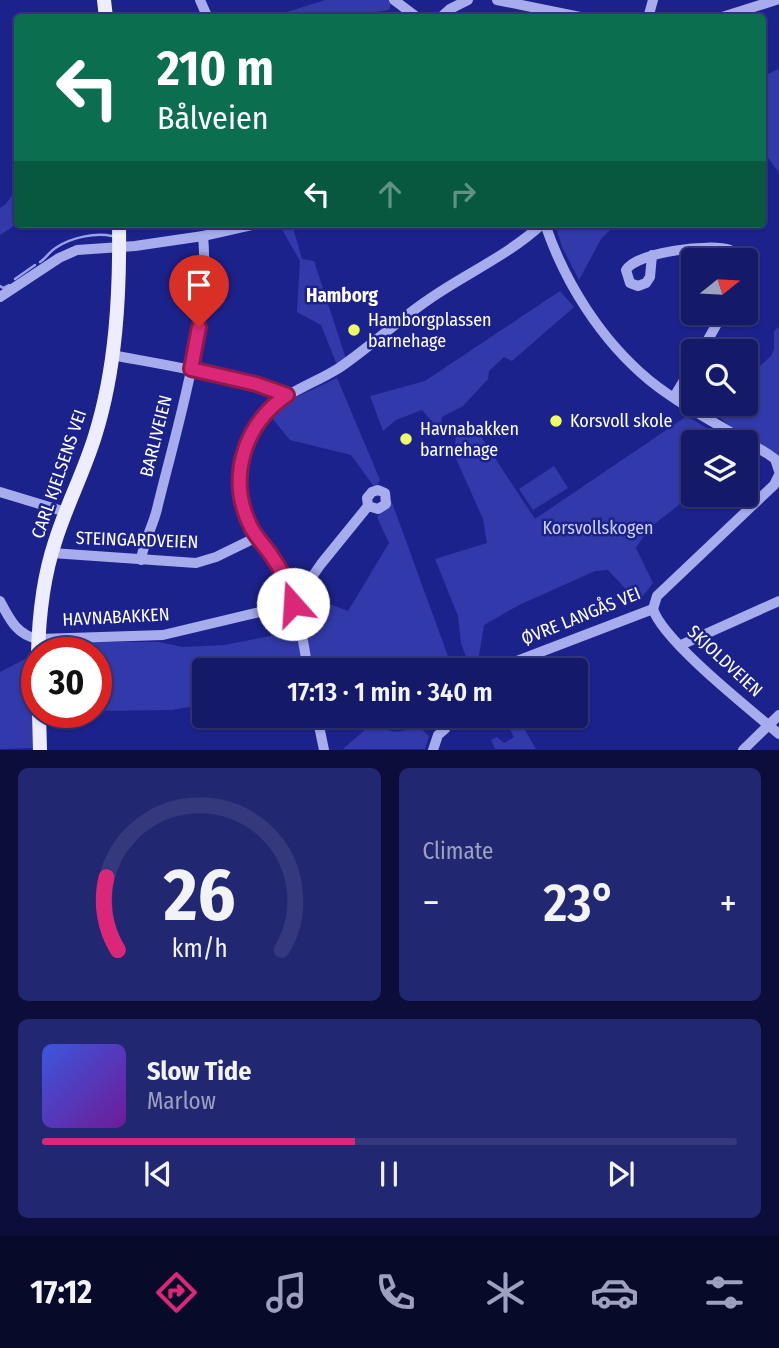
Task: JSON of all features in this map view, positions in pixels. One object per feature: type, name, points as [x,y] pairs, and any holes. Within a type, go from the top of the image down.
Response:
[{"type":"main road","name":"CARL KJELSENS VEI","points":[[39,637],[44,587],[52,553],[95,437],[105,397],[112,355],[119,228]]},
{"type":"main road","points":[[39,728],[40,750]]},
{"type":"street","points":[[394,0],[413,14]]},
{"type":"street","points":[[444,14],[468,0]]},
{"type":"street","points":[[497,0],[526,12],[546,14]]},
{"type":"street","points":[[732,14],[776,0]]},
{"type":"street","points":[[0,297],[69,253],[86,248],[203,236],[239,228]]},
{"type":"street","points":[[305,658],[284,576],[248,521],[242,499],[240,477],[248,438],[259,420],[287,395],[346,363],[426,300],[524,242],[540,228]]},
{"type":"street","points":[[546,228],[579,298],[599,326],[638,370],[674,397],[768,454],[775,460],[779,473]]},
{"type":"street","name":"BARLIVEIEN","points":[[141,560],[156,511],[191,369],[202,306],[205,251],[203,236]]},
{"type":"street","points":[[652,255],[681,251]]},
{"type":"street","points":[[112,355],[191,369],[256,384],[287,395]]},
{"type":"street","points":[[674,397],[681,386]]},
{"type":"street","name":"ØVRE LANGÅS VEI","points":[[525,658],[653,609],[657,596],[774,485],[779,473]]},
{"type":"street","points":[[0,492],[66,512]]},
{"type":"street","points":[[293,604],[368,506]]},
{"type":"street","name":"STEINGARDVEIEN","points":[[52,553],[183,563],[205,561],[257,537]]},
{"type":"street","name":"HAVNABAKKEN","points":[[0,601],[13,624],[29,637]]},
{"type":"street","points":[[681,645],[779,601]]},
{"type":"street","name":"HAVNABAKKEN","points":[[112,639],[163,635],[293,604]]},
{"type":"street","name":"SKJOLDVEIEN","points":[[653,609],[659,620],[709,674],[779,734]]},
{"type":"street","points":[[743,750],[779,715]]},
{"type":"street","points":[[319,728],[324,750]]},
{"type":"street","points":[[433,750],[438,735],[445,729]]},
{"type":"green space","points":[[325,0],[392,0],[389,10],[363,14],[281,14]]},
{"type":"green space","points":[[779,69],[779,175],[768,158],[766,160],[766,75]]},
{"type":"green space","points":[[14,192],[14,226],[0,235],[0,208]]},
{"type":"green space","points":[[283,228],[293,228],[302,259],[314,261],[346,359],[337,365],[321,325],[297,312],[300,261]]},
{"type":"green space","points":[[556,228],[612,228],[601,239],[579,280],[562,247]]},
{"type":"green space","points":[[560,291],[574,307],[512,361],[504,357],[489,371],[488,379],[463,406],[442,417],[441,425],[437,427],[422,410],[396,420],[383,431],[370,396],[425,381]]},
{"type":"green space","points":[[779,327],[779,462],[758,446],[758,430],[736,430],[721,419],[722,416],[758,416],[758,367],[771,356],[774,349],[774,331]]},
{"type":"green space","points":[[337,378],[380,480],[375,488],[351,455],[290,440],[272,418],[290,400]]},
{"type":"green space","name":"Korsvollskogen","points":[[687,416],[710,430],[681,430],[681,503],[649,528],[636,548],[653,583],[638,602],[608,570],[595,571],[519,605],[484,625],[478,658],[466,657],[461,643],[458,616],[435,559],[487,543],[483,519],[454,454],[456,435],[474,426],[535,519]]},
{"type":"green space","points":[[554,466],[568,488],[533,510],[519,489]]},
{"type":"green space","points":[[391,500],[449,658],[311,658],[299,609],[303,594],[348,611],[389,543],[377,517]]},
{"type":"green space","points":[[295,631],[302,658],[192,658],[192,706],[172,710],[112,711],[112,642],[159,642],[182,647],[225,645]]},
{"type":"green space","points":[[21,661],[21,728],[35,728],[35,748],[0,749],[0,672]]},
{"type":"green space","points":[[420,728],[429,736],[425,749],[343,749],[366,729],[403,731]]},
{"type":"green space","points":[[509,728],[524,728],[536,749],[495,749],[491,740],[497,737],[504,743],[514,737]]},
{"type":"waterway","points":[[209,229],[214,228]]},
{"type":"waterway","points":[[40,262],[69,241],[91,235],[112,236]]},
{"type":"waterway","points":[[15,279],[35,265]]},
{"type":"waterway","points":[[0,286],[3,288],[9,285]]},
{"type":"place","name":"Hamborgplassen barnehage","points":[[354,330]]},
{"type":"place","name":"Korsvoll skole","points":[[556,421]]},
{"type":"place","name":"Havnabakken barnehage","points":[[406,439]]},
{"type":"district","name":"Hamborg","points":[[342,295]]},
{"type":"route","points":[[199,327],[191,369],[256,384],[287,395],[265,413],[248,438],[240,468],[240,489],[248,521],[284,576],[293,604]]}]
